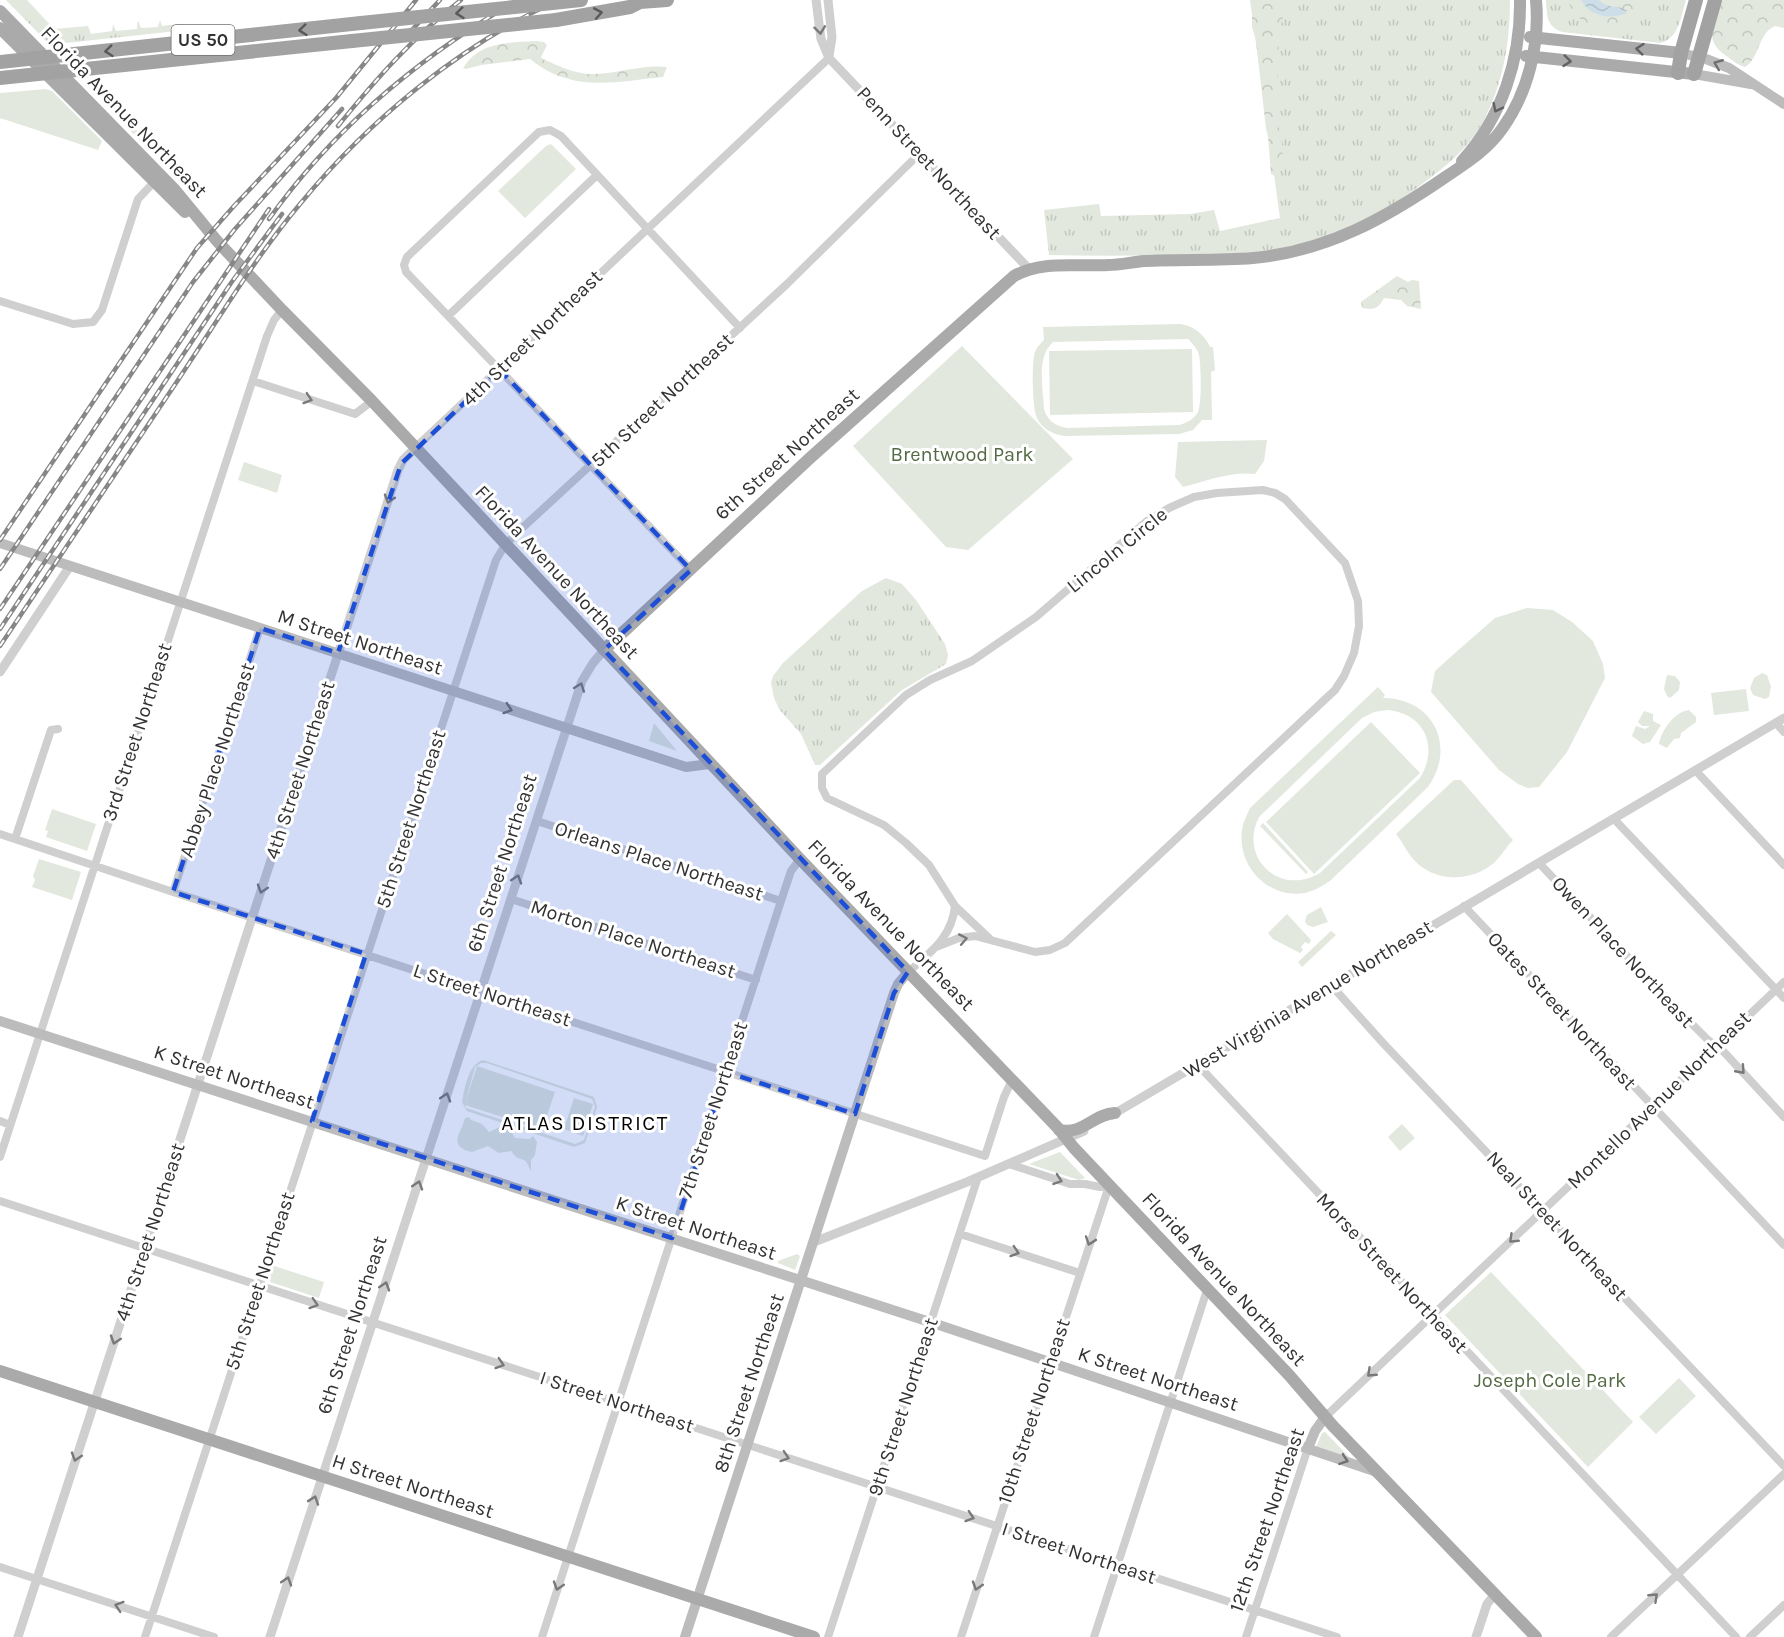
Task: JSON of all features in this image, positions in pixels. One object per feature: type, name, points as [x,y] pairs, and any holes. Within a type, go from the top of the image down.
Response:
[{"type":"highway","name":"US 50","points":[[0,62],[582,0]]},
{"type":"highway","name":"US 50","points":[[0,78],[555,20],[630,7],[638,1],[667,0]]},
{"type":"highway","points":[[1678,73],[1681,53],[1696,0]]},
{"type":"highway","points":[[1694,74],[1715,0]]},
{"type":"main road","points":[[1447,176],[1477,143],[1495,114],[1516,55],[1520,0]]},
{"type":"main road","points":[[1028,268],[1049,265],[1109,266],[1142,261],[1234,259],[1299,250],[1362,229],[1407,204],[1487,148],[1502,130],[1519,98],[1533,57],[1536,37],[1536,0]]},
{"type":"main road","name":"Florida Avenue Northeast","points":[[0,11],[38,59]]},
{"type":"main road","name":"Florida Avenue Northeast","points":[[0,28],[53,73],[372,401],[710,764],[1012,1080],[1325,1417],[1536,1637]]},
{"type":"main road","points":[[1519,36],[1681,53],[1698,57],[1729,68],[1784,104]]},
{"type":"main road","points":[[1516,55],[1694,74],[1752,84]]},
{"type":"main road","name":"6th Street Northeast","points":[[604,650],[810,458],[1014,276],[1028,268]]},
{"type":"main road","name":"M Street Northeast","points":[[0,543],[686,767],[710,764]]},
{"type":"main road","name":"8th Street Northeast","points":[[685,1637],[894,993],[908,972]]},
{"type":"main road","name":"K Street Northeast","points":[[0,1021],[1170,1401],[1380,1473]]},
{"type":"main road","points":[[1063,1135],[1076,1131],[1108,1113],[1115,1113]]},
{"type":"main road","name":"H Street Northeast","points":[[0,1371],[814,1637]]},
{"type":"main road","name":"12th Street Northeast","points":[[1308,1448],[1315,1431],[1325,1417]]},
{"type":"street","points":[[816,0],[820,39],[828,58]]},
{"type":"street","points":[[828,0],[832,37],[828,58]]},
{"type":"street","name":"Penn Street Northeast","points":[[828,58],[1028,268]]},
{"type":"street","name":"4th Street Northeast","points":[[18,1637],[403,460],[828,58]]},
{"type":"street","points":[[691,570],[448,316],[405,270],[404,265],[407,257],[539,132],[547,130],[561,136],[740,328]]},
{"type":"street","name":"5th Street Northeast","points":[[144,1637],[496,560],[505,545],[740,328],[920,154]]},
{"type":"street","points":[[448,316],[597,175]]},
{"type":"street","points":[[0,301],[73,324],[93,322],[102,310],[138,200],[158,179]]},
{"type":"street","name":"3rd Street Northeast","points":[[0,1157],[253,381],[274,320],[282,310]]},
{"type":"street","points":[[253,381],[355,414],[372,401]]},
{"type":"street","name":"Lincoln Circle","points":[[936,946],[959,938],[975,936],[1035,952],[1050,950],[1065,943],[1335,690],[1354,653],[1359,626],[1358,601],[1346,563],[1285,499],[1263,490],[1234,490],[1194,498],[1169,508],[1147,521],[1036,617],[972,661],[930,680],[906,695],[822,774],[822,788],[827,798],[884,825],[906,843],[929,864],[955,906],[991,940]]},
{"type":"street","points":[[0,672],[70,566]]},
{"type":"street","name":"Abbey Place Northeast","points":[[174,892],[260,628]]},
{"type":"street","name":"6th Street Northeast","points":[[270,1637],[582,681],[591,665],[604,650]]},
{"type":"street","points":[[1780,721],[1784,732]]},
{"type":"street","name":"West Virginia Avenue Northeast","points":[[1115,1113],[1780,721]]},
{"type":"street","points":[[15,839],[51,730],[58,729]]},
{"type":"street","points":[[1696,771],[1784,865]]},
{"type":"street","points":[[1614,819],[1784,998]]},
{"type":"street","name":"Orleans Place Northeast","points":[[537,821],[781,901]]},
{"type":"street","name":"L Street Northeast","points":[[0,834],[985,1156],[1004,1097],[1012,1080]]},
{"type":"street","name":"7th Street Northeast","points":[[542,1637],[781,901],[791,871],[800,859]]},
{"type":"street","name":"Owen Place Northeast","points":[[1539,863],[1676,1008],[1708,1041],[1724,1052],[1784,1116]]},
{"type":"street","name":"Morton Place Northeast","points":[[511,899],[756,980]]},
{"type":"street","name":"Lincoln Circle","points":[[908,972],[949,931],[955,906]]},
{"type":"street","name":"Oates Street Northeast","points":[[1464,906],[1784,1245]]},
{"type":"street","name":"Montello Avenue Northeast","points":[[1325,1417],[1784,982]]},
{"type":"street","name":"Neal Street Northeast","points":[[1331,985],[1784,1466]]},
{"type":"street","name":"Morse Street Northeast","points":[[1197,1064],[1736,1637]]},
{"type":"street","points":[[0,1121],[10,1125]]},
{"type":"street","points":[[814,1242],[1009,1164],[1063,1135]]},
{"type":"street","points":[[1009,1164],[1070,1184],[1109,1186]]},
{"type":"street","name":"9th Street Northeast","points":[[828,1637],[978,1177]]},
{"type":"street","name":"10th Street Northeast","points":[[961,1637],[1109,1186]]},
{"type":"street","name":"I Street Northeast","points":[[0,1201],[1337,1637]]},
{"type":"street","points":[[960,1234],[1080,1273]]},
{"type":"street","points":[[1094,1637],[1207,1290]]},
{"type":"street","name":"12th Street Northeast","points":[[1246,1637],[1308,1448]]},
{"type":"street","points":[[1611,1637],[1784,1474]]},
{"type":"street","points":[[0,1568],[214,1637]]},
{"type":"street","points":[[1476,1637],[1487,1604],[1495,1594]]},
{"type":"street","points":[[1750,1637],[1784,1605]]},
{"type":"highlighted area","points":[[499,369],[691,570],[604,650],[908,972],[894,993],[855,1114],[726,1072],[672,1238],[312,1121],[366,954],[173,892],[260,628],[338,653],[401,464]]},
{"type":"green space","points":[[6,0],[27,0],[54,29],[88,26],[91,34],[112,31],[113,24],[116,31],[137,29],[138,21],[141,28],[158,27],[160,20],[162,26],[181,24],[186,30],[48,43]]},
{"type":"green space","points":[[1250,0],[1510,0],[1509,32],[1504,63],[1490,108],[1473,138],[1441,170],[1379,212],[1319,239],[1275,249],[1234,254],[1049,255],[1044,210],[1099,204],[1101,216],[1190,214],[1214,210],[1220,231],[1280,218]]},
{"type":"green space","points":[[1252,0],[1272,0],[1283,17],[1279,32],[1277,118],[1283,149],[1280,170],[1275,176],[1271,174],[1256,40],[1252,27]]},
{"type":"green space","points":[[1546,0],[1686,0],[1676,31],[1661,43],[1562,32],[1550,23]]},
{"type":"green space","points":[[1567,0],[1581,0],[1590,11],[1601,16],[1622,7],[1606,6],[1599,0],[1636,0],[1630,17],[1613,26],[1597,27],[1583,21]]},
{"type":"green space","points":[[1721,0],[1784,0],[1784,28],[1775,26],[1769,29],[1754,58],[1745,67],[1725,55],[1714,42],[1712,30]]},
{"type":"green space","points":[[536,41],[547,45],[541,57],[543,59],[582,73],[598,74],[647,67],[667,67],[663,77],[594,83],[561,77],[530,59],[463,68],[470,59],[486,48],[506,43]]},
{"type":"green space","points":[[46,89],[52,91],[102,141],[98,150],[0,118],[0,93]]},
{"type":"green space","points":[[123,116],[149,143],[146,147],[119,119]]},
{"type":"green space","points":[[551,144],[576,169],[525,218],[498,191],[546,146]]},
{"type":"green space","points":[[1397,276],[1408,282],[1419,281],[1421,309],[1407,306],[1401,300],[1384,298],[1375,308],[1362,308],[1361,302]]},
{"type":"green space","points":[[1180,324],[1194,329],[1205,338],[1210,347],[1213,347],[1215,370],[1211,372],[1212,420],[1202,420],[1193,430],[1179,434],[1064,436],[1048,430],[1037,418],[1033,397],[1034,356],[1036,349],[1044,340],[1043,327]],"holes":[[[1188,339],[1199,355],[1201,392],[1198,412],[1187,422],[1179,425],[1067,428],[1052,422],[1045,413],[1042,364],[1053,342]]]},
{"type":"green space","name":"Brentwood Park","points":[[962,346],[1073,459],[968,550],[946,547],[853,446]]},
{"type":"green space","points":[[1192,349],[1193,412],[1050,415],[1049,351]]},
{"type":"green space","points":[[1267,440],[1264,461],[1255,474],[1228,475],[1183,487],[1175,477],[1178,442]]},
{"type":"green space","points":[[244,462],[282,475],[277,493],[238,480]]},
{"type":"green space","points":[[886,578],[902,584],[916,600],[945,644],[948,655],[946,664],[902,690],[820,765],[815,765],[801,734],[779,709],[771,683],[773,676],[783,663],[862,591]]},
{"type":"green space","points":[[1527,608],[1553,610],[1572,622],[1593,641],[1603,664],[1605,678],[1567,752],[1539,787],[1528,788],[1518,784],[1499,770],[1431,692],[1435,671],[1495,618]]},
{"type":"green space","points":[[1762,673],[1767,675],[1771,687],[1769,697],[1765,699],[1753,695],[1750,688],[1754,678]]},
{"type":"green space","points":[[1667,675],[1675,676],[1680,682],[1679,690],[1670,698],[1664,689]]},
{"type":"green space","points":[[1378,687],[1385,695],[1383,698],[1400,700],[1415,706],[1427,715],[1435,727],[1440,741],[1440,756],[1428,787],[1330,881],[1315,890],[1305,893],[1279,891],[1267,885],[1250,867],[1242,843],[1243,827],[1250,808]],"holes":[[[1387,710],[1411,718],[1425,733],[1428,755],[1420,778],[1320,873],[1305,879],[1291,880],[1278,877],[1267,869],[1259,859],[1254,846],[1254,832],[1259,817],[1362,718],[1374,712]]]},
{"type":"green space","points":[[1746,689],[1749,711],[1714,715],[1711,693]]},
{"type":"green space","points":[[1689,710],[1696,717],[1696,722],[1681,733],[1680,738],[1674,739],[1667,748],[1659,744],[1670,722],[1679,714]]},
{"type":"green space","points":[[1644,711],[1653,714],[1653,721],[1661,725],[1650,742],[1643,744],[1632,736],[1636,726],[1645,729],[1650,726],[1642,726],[1638,722]]},
{"type":"green space","points":[[1371,722],[1420,773],[1314,874],[1266,822]]},
{"type":"green space","points":[[654,723],[677,751],[649,741]]},
{"type":"green space","points":[[1454,780],[1461,780],[1513,840],[1487,868],[1467,876],[1446,877],[1418,864],[1396,834]]},
{"type":"green space","points":[[52,809],[96,824],[87,851],[46,837],[48,831],[45,830]]},
{"type":"green space","points":[[1263,823],[1308,872],[1306,874],[1260,826]]},
{"type":"green space","points":[[39,859],[81,872],[72,900],[32,887]]},
{"type":"green space","points":[[1321,907],[1328,922],[1313,927],[1307,925],[1305,921],[1307,915]]},
{"type":"green space","points":[[1287,914],[1311,940],[1309,944],[1305,942],[1300,953],[1273,939],[1268,933]]},
{"type":"green space","points":[[1331,931],[1336,935],[1302,967],[1298,962]]},
{"type":"green space","points":[[483,1060],[594,1097],[597,1107],[585,1143],[574,1147],[467,1111],[462,1102],[464,1090],[471,1071],[478,1062]],"holes":[[[481,1063],[487,1063],[592,1099],[595,1107],[584,1140],[575,1144],[466,1108],[465,1105],[542,1130],[555,1092],[477,1066],[465,1104],[475,1067]]]},
{"type":"green space","points":[[574,1098],[593,1104],[583,1136],[564,1129]]},
{"type":"green space","points":[[469,1117],[482,1124],[489,1132],[502,1126],[509,1128],[515,1138],[530,1139],[533,1136],[537,1142],[535,1155],[531,1160],[531,1171],[526,1161],[516,1157],[511,1151],[499,1153],[488,1146],[472,1152],[460,1146],[459,1133],[465,1118]]},
{"type":"green space","points":[[1402,1124],[1415,1138],[1400,1151],[1388,1137]]},
{"type":"green space","points":[[1060,1152],[1085,1178],[1079,1180],[1029,1164]]},
{"type":"green space","points":[[797,1254],[800,1256],[795,1270],[778,1263],[778,1261]]},
{"type":"green space","points":[[271,1265],[324,1282],[319,1298],[270,1282],[268,1278]]},
{"type":"green space","name":"Joseph Cole Park","points":[[1491,1272],[1633,1422],[1588,1467],[1445,1315]]},
{"type":"green space","points":[[1679,1378],[1696,1396],[1656,1434],[1639,1417]]},
{"type":"green space","points":[[1325,1432],[1351,1459],[1316,1447],[1322,1433]]},
{"type":"water","points":[[1581,0],[1599,0],[1627,11],[1618,16],[1600,15],[1590,10]]},
{"type":"railway","points":[[0,540],[197,248],[336,98],[416,0]]},
{"type":"railway","points":[[409,33],[440,0]]},
{"type":"railway","points":[[338,126],[396,59],[461,0]]},
{"type":"railway","points":[[269,219],[322,154],[382,96],[414,69],[482,21],[518,0]]},
{"type":"railway","points":[[0,646],[250,270],[300,204],[356,143],[418,88],[485,40],[558,0]]},
{"type":"railway","points":[[0,569],[193,282],[235,229],[342,109]]},
{"type":"railway","points":[[0,609],[269,209]]},
{"type":"railway","points":[[0,629],[231,283],[282,214]]},
{"type":"district","name":"ATLAS DISTRICT","points":[[585,1123]]}]
